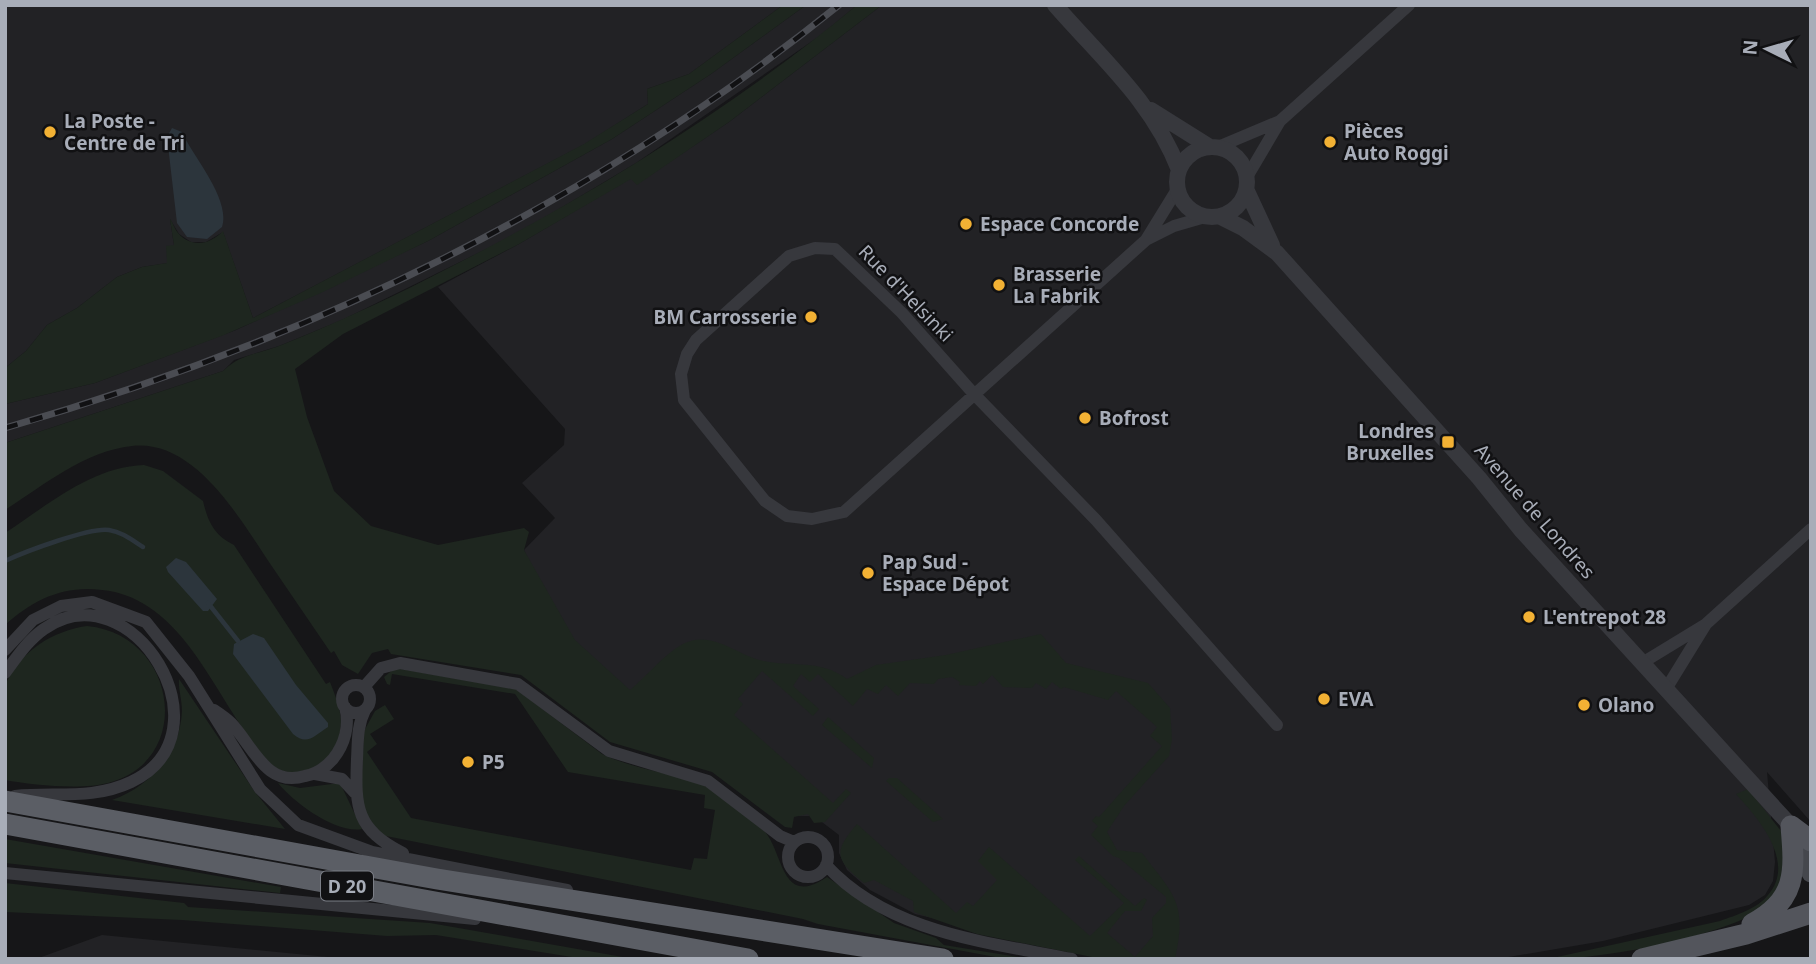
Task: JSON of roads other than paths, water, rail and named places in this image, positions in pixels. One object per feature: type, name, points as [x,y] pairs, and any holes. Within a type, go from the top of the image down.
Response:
[{"type":"highway","name":"D 20","points":[[5,799],[437,879],[910,959]]},
{"type":"highway","name":"D 20","points":[[5,824],[748,959]]},
{"type":"highway","points":[[807,940],[943,959]]},
{"type":"main road","points":[[1791,826],[1811,841]]},
{"type":"main road","points":[[1791,826],[1811,873]]},
{"type":"main road","points":[[1719,941],[1760,920],[1785,899],[1792,880],[1794,857],[1791,826]]},
{"type":"main road","points":[[1642,959],[1719,941],[1811,913]]},
{"type":"street","points":[[1055,5],[1149,109],[1179,170],[1178,188],[1185,205],[1213,217],[1241,203],[1247,184],[1280,121],[1409,5]]},
{"type":"street","points":[[1149,109],[1214,147],[1237,157],[1247,184]]},
{"type":"street","points":[[1179,170],[1191,154],[1280,121]]},
{"type":"street","name":"Avenue de Londres","points":[[1247,184],[1277,253]]},
{"type":"street","name":"Rue d'Helsinki","points":[[1146,240],[1178,188]]},
{"type":"street","name":"Avenue de Londres","points":[[1213,217],[1243,228],[1277,253],[1665,689],[1791,826]]},
{"type":"street","name":"Rue d'Helsinki","points":[[1213,217],[1174,226],[1146,240],[974,393],[844,512],[812,519],[787,516],[765,501],[684,400],[681,374],[687,354],[696,340],[789,256],[815,247],[835,248],[902,313],[974,393],[1096,520],[1277,725]]},
{"type":"street","points":[[1642,663],[1706,624],[1811,530]]},
{"type":"street","points":[[5,650],[33,620],[61,606],[92,602],[146,622],[182,667],[260,789],[298,825],[348,845],[515,878],[706,924]]},
{"type":"street","points":[[5,673],[44,629],[66,618],[92,617],[115,623],[136,635],[155,655],[166,677],[174,704],[172,733],[159,760],[134,781],[107,792],[75,796],[39,794],[5,799]]},
{"type":"street","points":[[1665,689],[1706,624]]},
{"type":"street","points":[[364,687],[381,668],[400,663],[518,684],[608,751],[708,781],[780,836],[794,842]]},
{"type":"street","points":[[205,702],[232,724],[256,759],[278,777],[297,779],[315,774],[332,760],[342,744],[347,724],[343,698],[345,690],[356,685],[364,687],[370,697],[358,732],[355,793],[359,809],[371,833],[419,861]]},
{"type":"street","points":[[345,707],[352,712],[365,710]]},
{"type":"street","points":[[315,774],[342,779],[355,793]]},
{"type":"street","points":[[805,837],[819,840],[827,851],[826,865],[817,875],[798,875],[788,859],[794,842],[805,837]]},
{"type":"street","points":[[826,865],[865,896],[909,920],[949,934],[1072,959]]},
{"type":"street","points":[[5,873],[464,918],[690,948]]},
{"type":"waterway","points":[[5,561],[57,541],[100,530],[118,533],[143,547]]},
{"type":"waterway","points":[[208,603],[238,641]]},
{"type":"railway","points":[[5,428],[118,393],[229,353],[337,308],[443,258],[547,203],[647,143],[745,77],[839,5]]},
{"type":"place","name":"La Poste - Centre de Tri","points":[[50,132]]},
{"type":"place","name":"Pièces Auto Roggi","points":[[1330,142]]},
{"type":"place","name":"Espace Concorde","points":[[966,224]]},
{"type":"place","name":"Brasserie La Fabrik","points":[[999,285]]},
{"type":"place","name":"BM Carrosserie","points":[[811,317]]},
{"type":"place","name":"Bofrost","points":[[1085,418]]},
{"type":"place","name":"Londres Bruxelles","points":[[1448,442]]},
{"type":"place","name":"Pap Sud - Espace Dépot","points":[[868,573]]},
{"type":"place","name":"L'entrepot 28","points":[[1529,617]]},
{"type":"place","name":"EVA","points":[[1324,699]]},
{"type":"place","name":"Olano","points":[[1584,705]]},
{"type":"place","name":"P5","points":[[468,762]]}]
